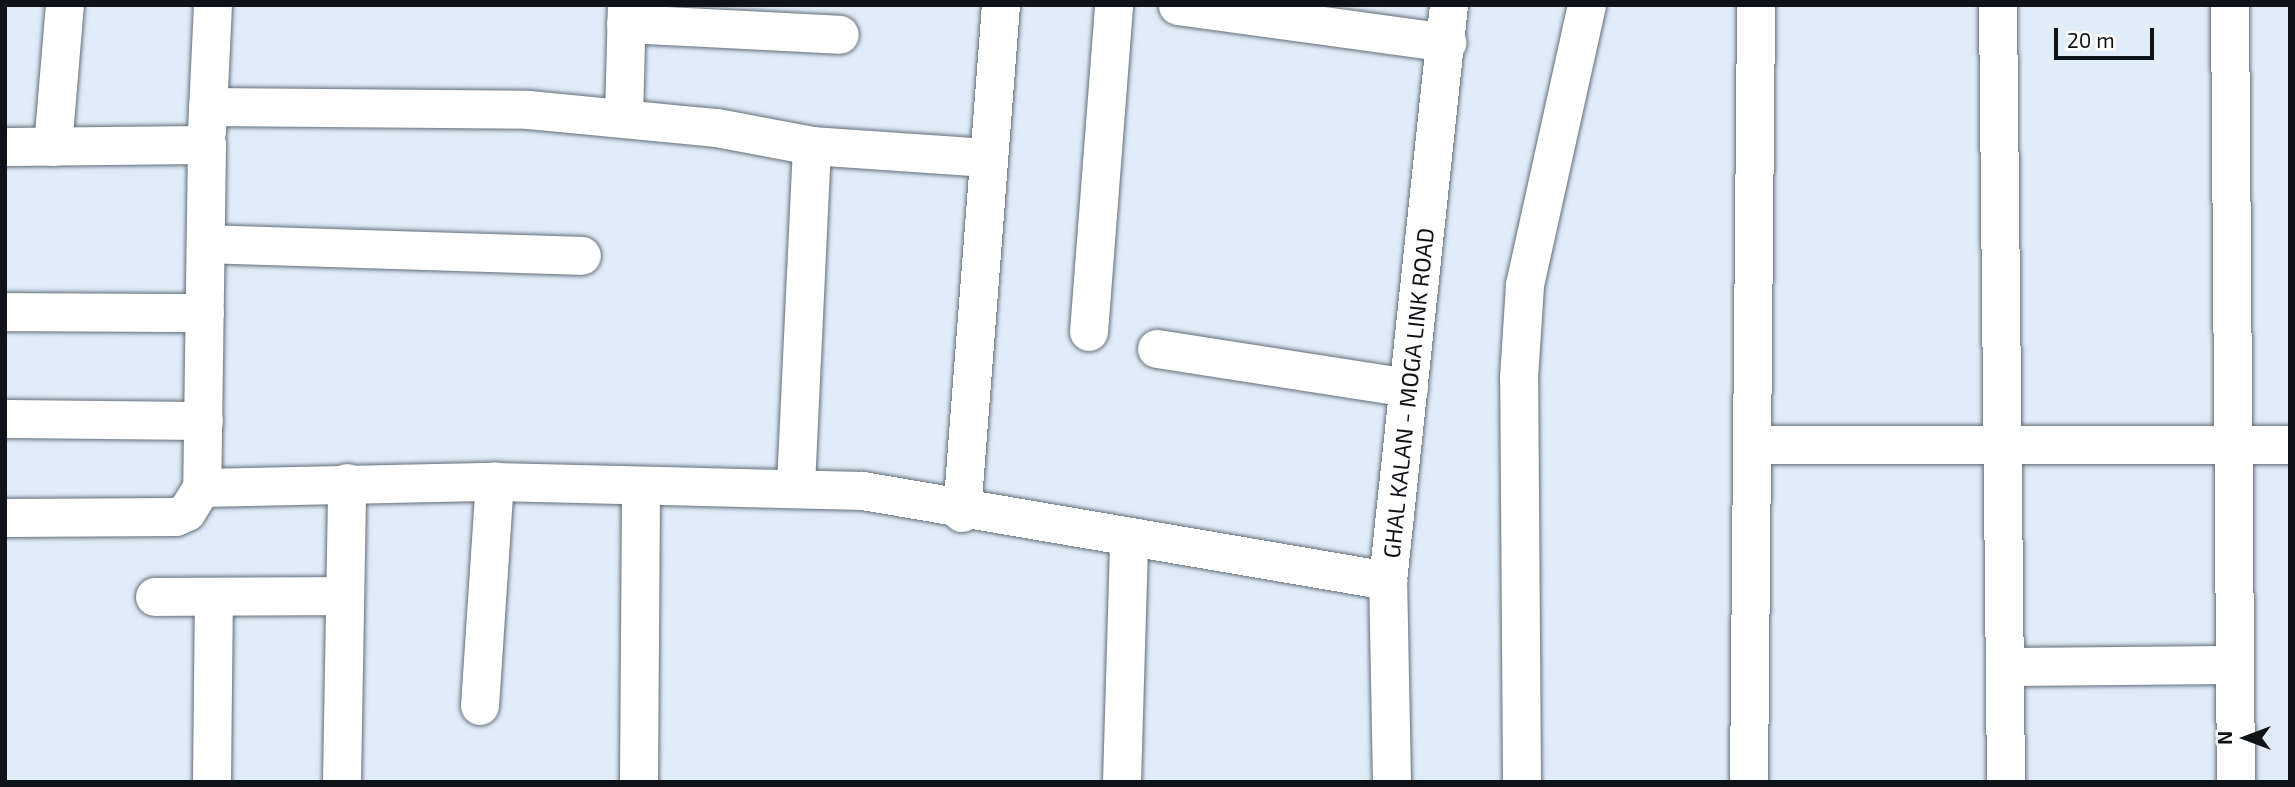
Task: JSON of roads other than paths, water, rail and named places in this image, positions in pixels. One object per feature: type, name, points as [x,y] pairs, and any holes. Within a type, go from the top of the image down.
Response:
[{"type":"street","points":[[53,147],[65,5]]},
{"type":"street","points":[[5,518],[176,517],[187,512],[202,488],[207,145],[214,5]]},
{"type":"street","points":[[962,513],[987,158],[1001,5]]},
{"type":"street","points":[[1089,332],[1114,5]]},
{"type":"street","name":"GHAL KALAN - MOGA LINK ROAD","points":[[1392,782],[1388,581],[1449,5]]},
{"type":"street","points":[[1522,782],[1519,378],[1525,285],[1587,5]]},
{"type":"street","points":[[1749,782],[1756,5]]},
{"type":"street","points":[[1997,5],[2006,782]]},
{"type":"street","points":[[2230,5],[2236,782]]},
{"type":"street","points":[[1178,6],[1447,43]]},
{"type":"street","points":[[624,118],[626,15],[840,35]]},
{"type":"street","points":[[208,107],[529,110],[624,118],[812,146],[987,158]]},
{"type":"street","points":[[5,147],[207,145]]},
{"type":"street","points":[[796,486],[812,146]]},
{"type":"street","points":[[206,244],[582,256]]},
{"type":"street","points":[[5,312],[205,313]]},
{"type":"street","points":[[1157,349],[1409,388]]},
{"type":"street","points":[[5,419],[204,421]]},
{"type":"street","points":[[1752,445],[2002,448],[2290,445]]},
{"type":"street","points":[[202,488],[495,482],[641,488],[796,486],[863,491],[962,513],[1388,581]]},
{"type":"street","points":[[480,706],[495,482]]},
{"type":"street","points":[[342,782],[347,483]]},
{"type":"street","points":[[639,782],[641,488]]},
{"type":"street","points":[[1122,782],[1129,540]]},
{"type":"street","points":[[155,597],[345,596]]},
{"type":"street","points":[[212,782],[214,597]]},
{"type":"street","points":[[2005,667],[2235,665]]}]
